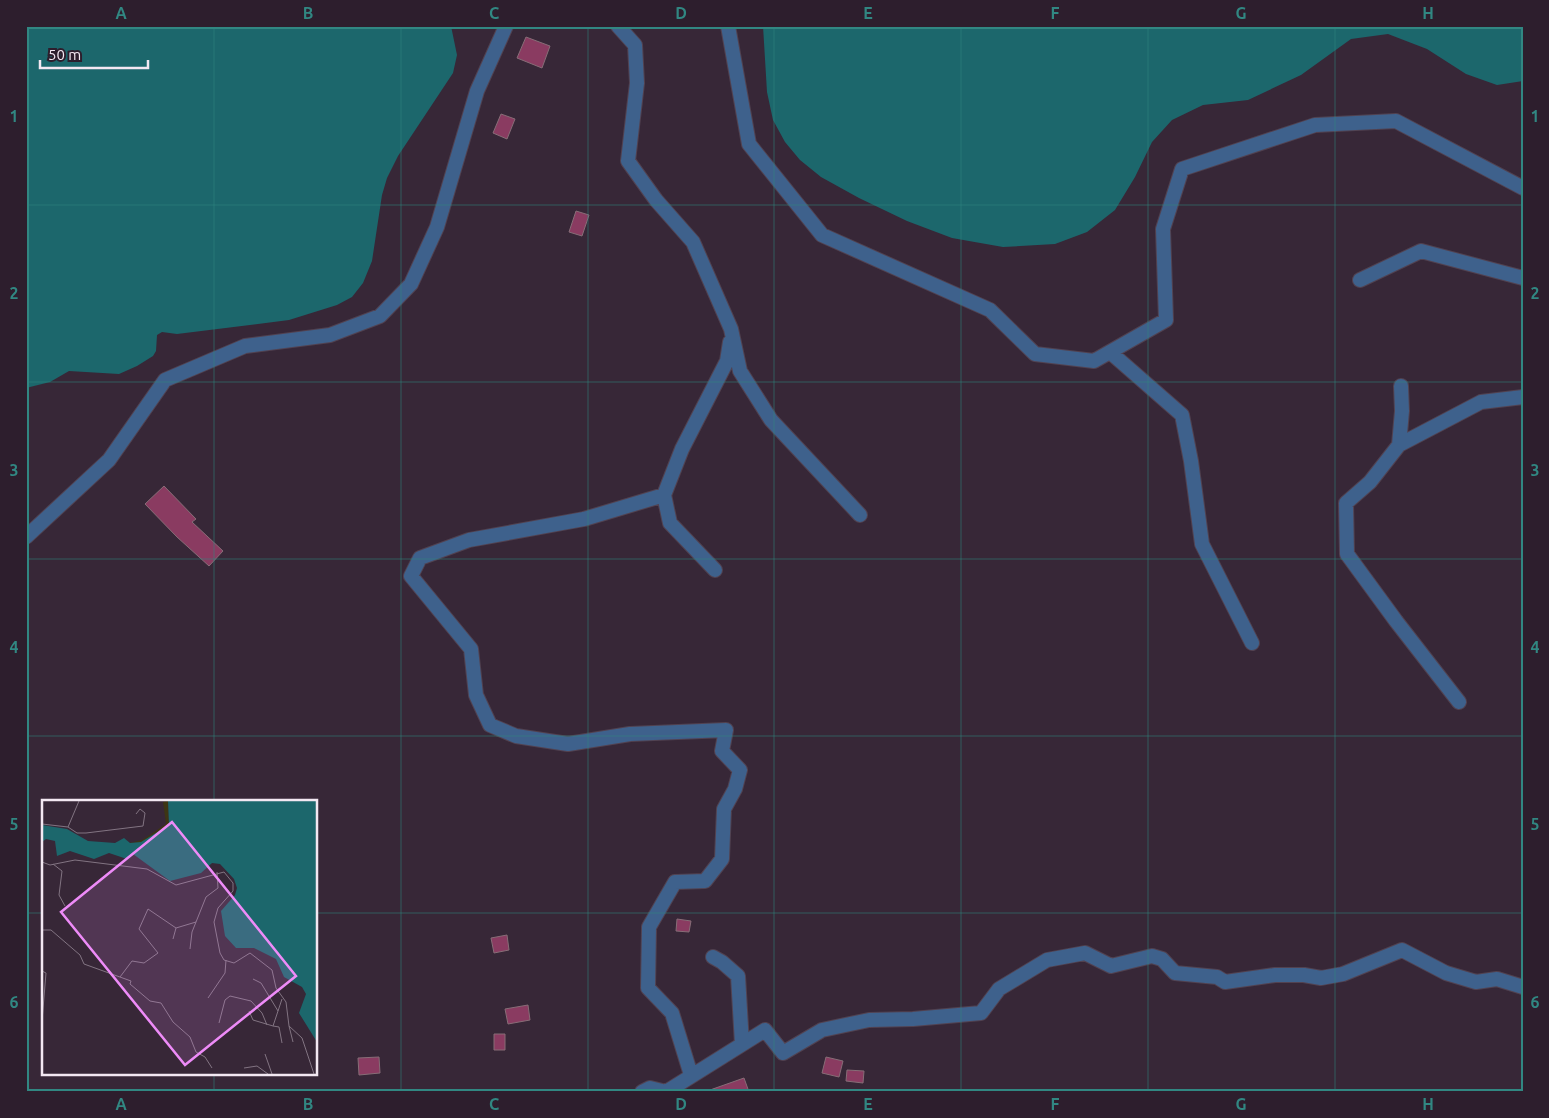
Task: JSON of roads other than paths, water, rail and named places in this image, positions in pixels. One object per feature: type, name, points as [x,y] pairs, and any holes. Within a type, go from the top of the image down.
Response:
[{"type":"street","points":[[26,537],[109,460],[165,380],[245,346],[330,335],[380,316],[411,284],[437,227],[477,91],[506,26]]},
{"type":"street","points":[[618,26],[635,45],[637,83],[628,161],[656,200],[693,242],[731,328],[740,371],[772,420],[860,515]]},
{"type":"street","points":[[728,26],[749,144],[822,235],[990,310],[1035,354],[1094,361],[1166,320],[1163,229],[1182,169],[1315,125],[1396,121],[1523,188]]},
{"type":"street","points":[[1360,280],[1421,251],[1523,278]]},
{"type":"street","points":[[715,570],[670,523],[664,495],[682,449],[727,361],[731,328]]},
{"type":"street","points":[[1110,352],[1182,415],[1191,461],[1202,544],[1252,643]]},
{"type":"street","points":[[1399,445],[1402,386]]},
{"type":"street","points":[[1459,702],[1347,554],[1346,503],[1370,482],[1399,445],[1481,402],[1523,397]]},
{"type":"street","points":[[664,495],[584,519],[469,540],[420,558],[411,576],[470,649],[476,695],[490,725],[516,736],[568,744],[630,734],[726,730],[722,752],[740,770],[735,789],[724,809],[722,859],[706,881],[675,882],[649,927],[648,988],[672,1013],[691,1075]]},
{"type":"street","points":[[642,1092],[650,1088],[666,1092],[765,1030],[783,1053],[822,1030],[869,1020],[913,1019],[981,1013],[999,990],[1047,960],[1085,954],[1111,966],[1152,956],[1162,959],[1175,972],[1217,977],[1225,982],[1275,975],[1304,975],[1321,978],[1343,974],[1402,950],[1446,972],[1469,980],[1476,982],[1497,979],[1523,987]]},
{"type":"street","points":[[713,957],[738,976],[742,1044]]}]
